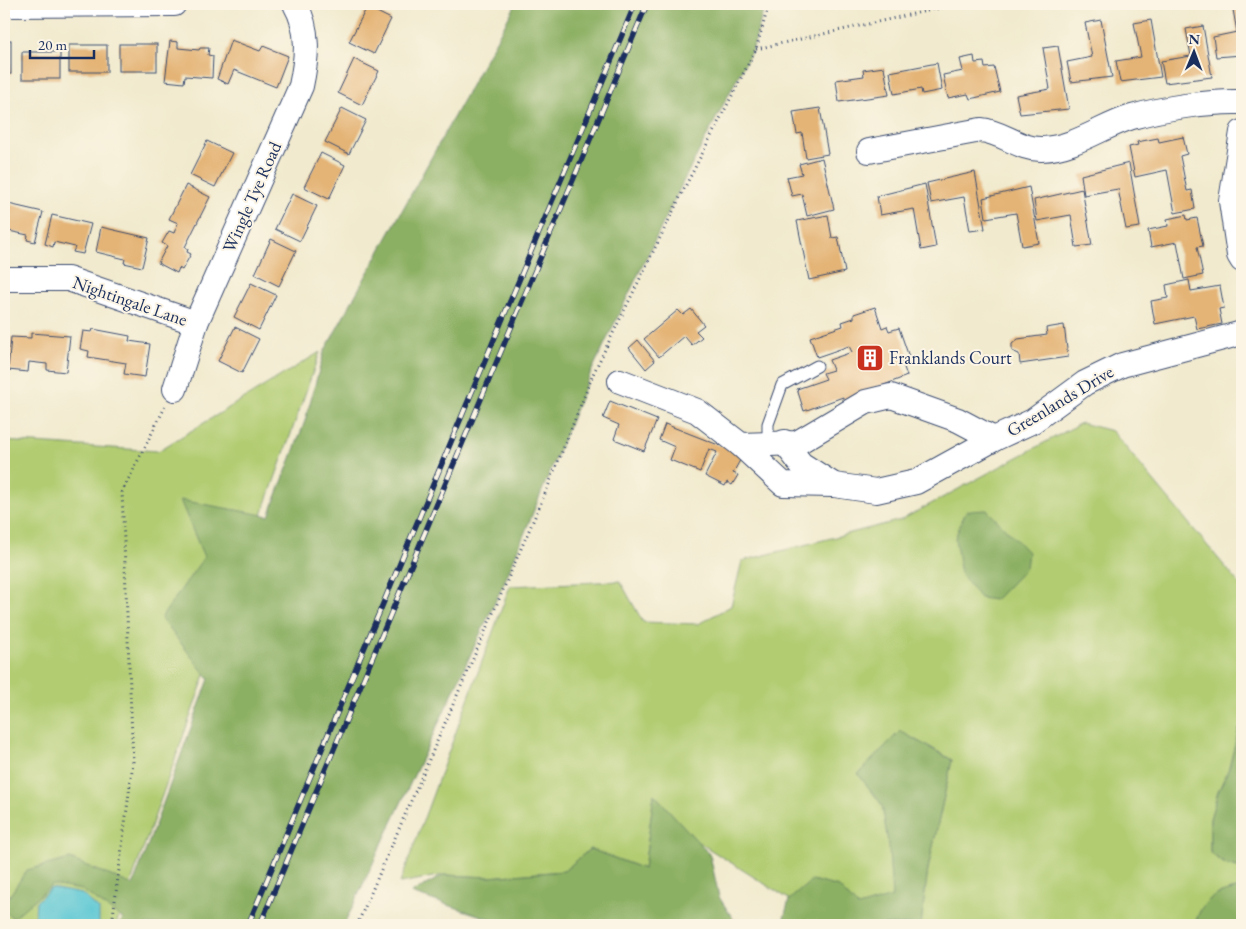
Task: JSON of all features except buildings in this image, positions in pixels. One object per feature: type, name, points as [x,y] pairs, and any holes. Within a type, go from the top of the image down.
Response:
[{"type":"street","points":[[4,5],[174,4]]},
{"type":"street","name":"Wingle Tye Road","points":[[175,389],[196,323],[301,86],[308,52],[301,13],[296,4]]},
{"type":"street","points":[[869,151],[981,130],[994,131],[1028,147],[1042,149],[1080,140],[1132,118],[1217,101],[1242,102]]},
{"type":"street","points":[[1242,132],[1231,201],[1239,255],[1242,260]]},
{"type":"street","name":"Nightingale Lane","points":[[4,278],[68,278],[196,323]]},
{"type":"street","name":"Greenlands Drive","points":[[741,445],[783,484],[834,485],[876,491],[916,482],[994,439],[1033,421],[1084,383],[1122,365],[1242,333]]},
{"type":"street","points":[[620,381],[697,411],[741,445]]},
{"type":"street","name":"Greenlands Drive","points":[[741,445],[797,443],[866,402],[891,396],[958,420],[994,439]]},
{"type":"street","name":"Greenlands Drive","points":[[776,443],[801,464],[834,485]]},
{"type":"lane","points":[[776,443],[768,424],[782,385],[817,366]]},
{"type":"path","points":[[357,925],[547,489],[594,372],[686,185],[756,49],[769,4]]},
{"type":"path","points":[[756,49],[958,4]]},
{"type":"path","points":[[109,925],[113,916],[133,762],[122,492],[175,389]]},
{"type":"green space","points":[[516,4],[765,4],[753,48],[684,180],[591,372],[504,583],[344,925],[118,925],[123,919],[82,890],[52,885],[13,918],[4,911],[4,904],[27,870],[70,859],[133,885],[209,679],[161,618],[204,557],[180,500],[269,516],[305,421],[324,352]]},
{"type":"green space","points":[[320,352],[116,925],[4,925],[4,441],[158,451]]},
{"type":"green space","points":[[1081,423],[1112,431],[1242,587],[1242,726],[1239,729],[1229,768],[1218,792],[1210,819],[1210,852],[1225,864],[1242,868],[1242,888],[1211,898],[1202,909],[1195,925],[920,925],[928,869],[952,760],[925,744],[916,925],[830,925],[695,840],[654,795],[644,869],[590,849],[564,871],[489,877],[444,875],[400,883],[510,586],[620,581],[643,622],[698,624],[731,606],[742,561],[901,520]]},
{"type":"green space","points":[[987,510],[1028,552],[1026,568],[995,600],[980,598],[961,574],[955,538],[966,511]]},
{"type":"green space","points":[[1242,726],[1242,868],[1225,864],[1210,853],[1210,819],[1218,792],[1229,768],[1239,729]]},
{"type":"green space","points":[[900,731],[952,760],[928,869],[921,925],[782,925],[789,900],[812,880],[839,887],[858,907],[892,897],[889,849],[882,805],[858,774]]},
{"type":"green space","points":[[654,794],[710,855],[719,897],[737,925],[509,925],[411,893],[444,875],[489,877],[564,871],[590,849],[644,869]]},
{"type":"green space","points":[[1242,888],[1242,925],[1195,925],[1202,909],[1211,898]]},
{"type":"water","points":[[51,888],[82,894],[99,909],[99,925],[42,925],[35,916],[36,902]]},
{"type":"railway","points":[[248,925],[635,4]]},
{"type":"railway","points":[[260,925],[647,4]]},
{"type":"place","name":"Franklands Court","points":[[870,358]]}]
